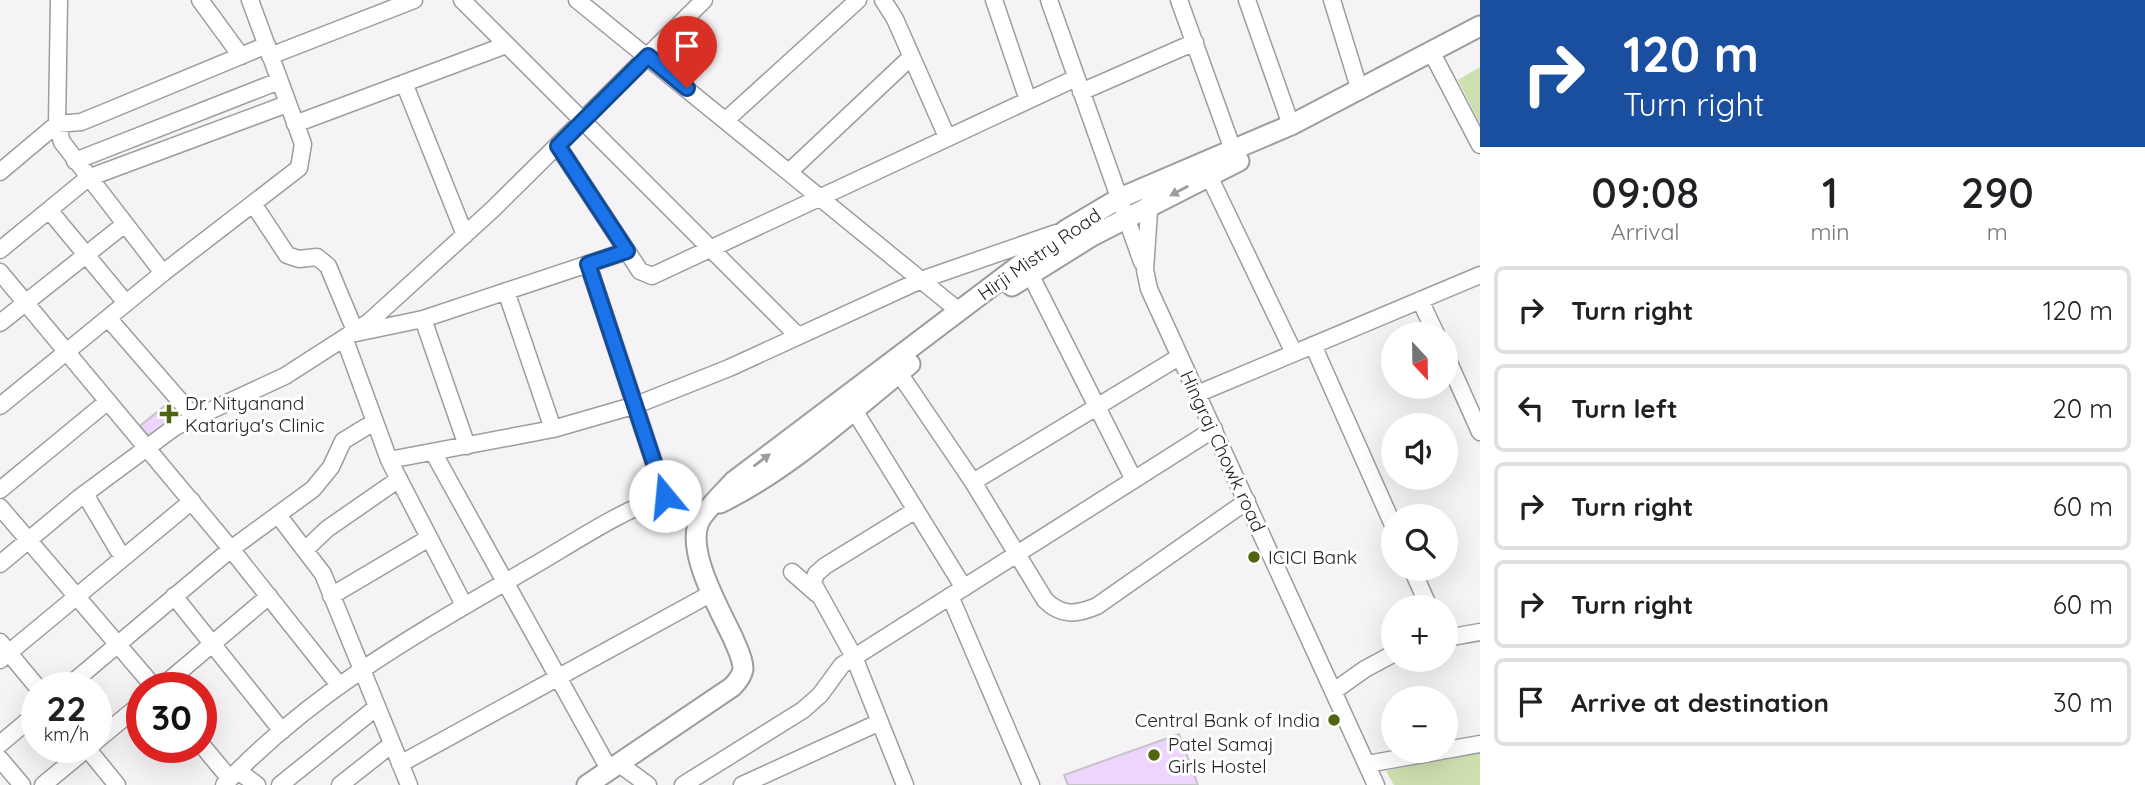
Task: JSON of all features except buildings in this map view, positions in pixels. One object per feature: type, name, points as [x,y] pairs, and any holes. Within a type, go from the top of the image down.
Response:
[{"type":"main road","name":"Hirji Mistry Road","points":[[706,514],[752,488],[1030,274],[1126,219],[1435,58],[1480,26]]},
{"type":"main road","name":"Hirji Mistry Road","points":[[706,514],[734,481],[1066,230],[1120,198],[1291,125],[1360,90],[1480,39]]},
{"type":"main road","points":[[587,785],[732,687],[740,678],[743,670],[741,657],[699,558],[696,538],[706,514]]},
{"type":"street","points":[[59,0],[57,124],[62,142],[163,273]]},
{"type":"street","points":[[200,0],[241,56]]},
{"type":"street","points":[[0,407],[163,273],[299,168],[304,153],[250,0]]},
{"type":"street","points":[[0,172],[57,124],[69,124],[94,117],[241,56],[269,51],[414,0]]},
{"type":"street","points":[[463,0],[798,336]]},
{"type":"street","points":[[577,0],[959,311]]},
{"type":"street","points":[[0,564],[147,447],[194,418],[285,376],[350,337],[558,146],[704,0]]},
{"type":"street","points":[[726,120],[858,0]]},
{"type":"street","points":[[883,0],[947,137]]},
{"type":"street","points":[[994,0],[1028,100]]},
{"type":"street","points":[[1049,0],[1145,270]]},
{"type":"street","points":[[1179,0],[1233,150]]},
{"type":"street","points":[[1247,0],[1291,125]]},
{"type":"street","points":[[1332,0],[1360,90]]},
{"type":"street","points":[[558,146],[640,271],[652,276],[708,247],[1028,100],[1078,85],[1195,42]]},
{"type":"street","points":[[295,124],[506,45]]},
{"type":"street","points":[[789,172],[911,57]]},
{"type":"street","points":[[1435,58],[1480,145]]},
{"type":"street","points":[[75,161],[279,81]]},
{"type":"street","points":[[404,83],[464,235]]},
{"type":"street","points":[[0,250],[88,178],[287,104]]},
{"type":"street","points":[[1209,176],[1294,353]]},
{"type":"street","name":"Hingraj Chowk road","points":[[1153,184],[1148,208],[1145,270],[1149,289],[1376,785]]},
{"type":"street","points":[[254,205],[287,255],[299,259],[317,257],[328,266],[374,422],[389,460],[464,605]]},
{"type":"street","points":[[49,210],[126,303]]},
{"type":"street","points":[[0,323],[124,224]]},
{"type":"street","points":[[389,460],[553,429],[636,405],[921,280],[1066,230]]},
{"type":"street","points":[[350,337],[423,319],[627,251]]},
{"type":"street","points":[[588,264],[665,496]]},
{"type":"street","points":[[0,272],[192,501],[339,685]]},
{"type":"street","points":[[1030,274],[1134,480]]},
{"type":"street","points":[[1197,394],[1480,275]]},
{"type":"street","points":[[506,291],[553,429]]},
{"type":"street","points":[[1420,300],[1430,322]]},
{"type":"street","points":[[108,318],[194,418]]},
{"type":"street","points":[[423,319],[467,446]]},
{"type":"street","points":[[1313,345],[1383,504]]},
{"type":"street","points":[[973,482],[1180,357]]},
{"type":"street","points":[[899,373],[973,482],[1045,600],[1054,609],[1066,614],[1083,612],[1097,606],[1247,501]]},
{"type":"street","points":[[1458,383],[1480,432]]},
{"type":"street","points":[[0,490],[108,401]]},
{"type":"street","points":[[854,410],[916,510],[957,592],[1029,784]]},
{"type":"street","points":[[84,672],[231,549],[323,479],[343,441],[374,422]]},
{"type":"street","points":[[683,785],[803,710],[820,695],[835,670],[854,657],[1214,429]]},
{"type":"street","points":[[432,452],[556,678],[614,766],[648,785]]},
{"type":"street","points":[[305,550],[327,529],[399,480]]},
{"type":"street","points":[[85,494],[118,550]]},
{"type":"street","points":[[231,778],[282,731],[362,669],[464,605],[620,516],[665,496],[706,514]]},
{"type":"street","points":[[22,672],[3,652],[78,597],[192,501]]},
{"type":"street","points":[[0,507],[27,542],[144,672]]},
{"type":"street","points":[[905,785],[854,657],[813,583],[816,574],[825,566],[916,510]]},
{"type":"street","points":[[278,515],[323,574],[409,785]]},
{"type":"street","points":[[331,596],[429,538]]},
{"type":"street","points":[[792,572],[817,594]]},
{"type":"street","points":[[400,764],[712,593]]},
{"type":"street","points":[[174,596],[282,731]]},
{"type":"street","points":[[178,672],[269,596]]},
{"type":"street","points":[[1458,636],[1480,632]]},
{"type":"street","points":[[1334,691],[1365,668],[1381,660]]},
{"type":"street","points":[[280,785],[377,706]]},
{"type":"street","points":[[112,727],[126,716]]},
{"type":"street","points":[[742,785],[880,722]]},
{"type":"street","points":[[0,744],[21,726]]},
{"type":"street","points":[[340,785],[392,744]]},
{"type":"street","points":[[1458,748],[1480,744]]},
{"type":"street","points":[[0,759],[22,785]]},
{"type":"street","points":[[1367,764],[1381,761]]},
{"type":"street","points":[[217,762],[231,778],[257,785]]},
{"type":"street","points":[[43,785],[69,763]]},
{"type":"street","points":[[101,763],[117,785]]},
{"type":"green space","points":[[1480,67],[1480,124],[1458,80]]},
{"type":"green space","points":[[1480,751],[1480,785],[1394,785],[1386,771],[1424,763],[1458,763],[1458,756]]},
{"type":"place","name":"Dr. Nityanand Katariya's Clinic","points":[[169,414]]},
{"type":"place","name":"ICICI Bank","points":[[1254,557]]},
{"type":"place","name":"Central Bank of India","points":[[1334,720]]},
{"type":"place","name":"Patel Samaj Girls Hostel","points":[[1154,755]]},
{"type":"route","points":[[665,496],[588,264],[627,251],[558,146],[648,56],[687,88]]}]
